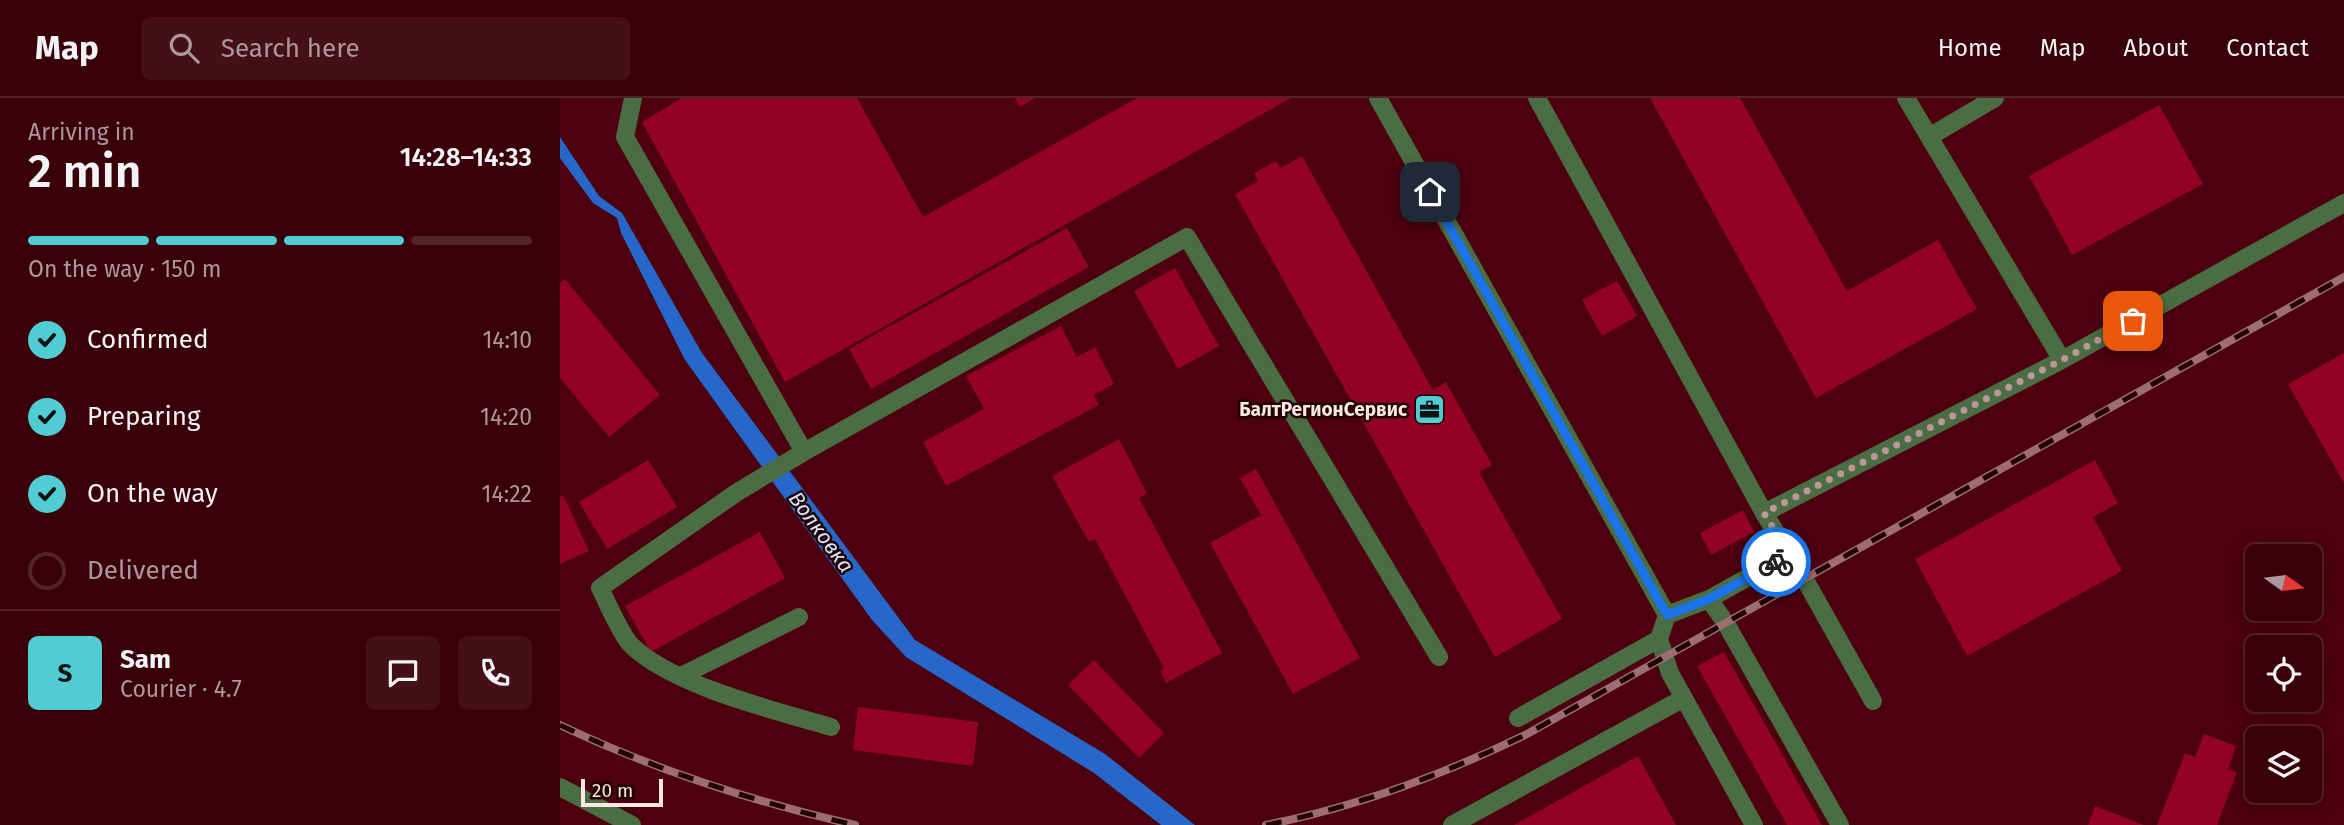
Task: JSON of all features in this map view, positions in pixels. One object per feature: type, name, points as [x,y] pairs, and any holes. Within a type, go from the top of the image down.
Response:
[{"type":"street","points":[[633,98],[625,137],[797,456]]},
{"type":"street","points":[[1378,98],[1667,615],[1659,639],[1664,657],[1754,825]]},
{"type":"street","points":[[1537,98],[1764,513],[1872,701]]},
{"type":"street","points":[[1906,98],[2062,360]]},
{"type":"street","points":[[1929,137],[1995,98]]},
{"type":"street","points":[[1764,513],[2062,360],[2344,204]]},
{"type":"street","points":[[831,727],[729,696],[662,667],[629,644],[600,588],[736,493],[797,456],[1187,237],[1439,657]]},
{"type":"street","points":[[1667,615],[1709,599],[1790,555]]},
{"type":"street","points":[[1709,599],[1725,622],[1840,825]]},
{"type":"street","points":[[681,676],[799,617]]},
{"type":"street","points":[[1517,718],[1659,639]]},
{"type":"street","points":[[1452,825],[1684,698]]},
{"type":"street","points":[[560,786],[632,825]]},
{"type":"water","name":"Волковка","points":[[560,137],[599,196],[622,213],[702,353],[915,640],[1105,754],[1195,825],[1161,825],[1094,773],[906,657],[872,620],[685,360],[621,233],[617,218],[593,203],[560,158]]},
{"type":"building","points":[[682,98],[857,98],[923,217],[1137,98],[1291,98],[785,382],[642,122]]},
{"type":"building","points":[[1015,98],[1035,98],[1020,107]]},
{"type":"building","points":[[1650,98],[1740,98],[1847,291],[1938,240],[1977,309],[1816,398]]},
{"type":"building","points":[[2159,105],[2203,184],[2072,255],[2029,176]]},
{"type":"building","points":[[1302,156],[1433,390],[1446,382],[1492,465],[1479,472],[1562,619],[1495,657],[1235,194],[1258,181],[1254,173],[1276,161],[1281,168]]},
{"type":"building","points":[[1067,228],[1089,267],[871,389],[849,349]]},
{"type":"building","points":[[1175,268],[1219,346],[1178,369],[1134,291]]},
{"type":"building","points":[[565,279],[660,395],[609,437],[560,378],[560,283]]},
{"type":"building","points":[[1617,281],[1637,316],[1602,336],[1582,300]]},
{"type":"building","points":[[1061,326],[1077,357],[1095,347],[1114,384],[1094,395],[1099,405],[946,486],[923,442],[984,409],[966,376]]},
{"type":"building","points":[[2344,353],[2344,483],[2288,384]]},
{"type":"building","points":[[1119,439],[1147,493],[1139,498],[1222,653],[1166,683],[1160,671],[1164,668],[1095,539],[1089,542],[1052,476]]},
{"type":"building","points":[[648,460],[677,507],[607,549],[579,502]]},
{"type":"building","points":[[2095,460],[2118,503],[2093,517],[2122,571],[1967,656],[1915,559]]},
{"type":"building","points":[[1256,469],[1360,658],[1293,694],[1210,543],[1261,515],[1240,478]]},
{"type":"building","points":[[563,495],[589,551],[560,564],[560,496]]},
{"type":"building","points":[[1743,510],[1754,532],[1711,555],[1700,533]]},
{"type":"building","points":[[760,532],[785,578],[651,652],[625,606]]},
{"type":"building","points":[[1724,652],[1822,825],[1787,825],[1697,666]]},
{"type":"building","points":[[1094,660],[1164,733],[1139,758],[1068,685]]},
{"type":"building","points":[[858,707],[978,722],[973,766],[853,750]]},
{"type":"building","points":[[2204,734],[2236,746],[2228,769],[2237,772],[2217,825],[2157,825],[2185,753],[2195,757]]},
{"type":"building","points":[[1638,756],[1676,825],[1514,825]]},
{"type":"building","points":[[2095,806],[2144,825],[2088,825]]},
{"type":"railway","points":[[1266,825],[1333,809],[1399,788],[1464,763],[1527,734],[2344,277]]},
{"type":"railway","points":[[560,725],[631,756],[704,783],[855,825]]},
{"type":"way so far","points":[[1776,562],[1790,555],[1764,513],[2133,321]]},
{"type":"place","name":"БалтРегионСервис","points":[[1430,409]]},
{"type":"route","points":[[1430,192],[1667,615],[1709,599],[1776,562]]}]
